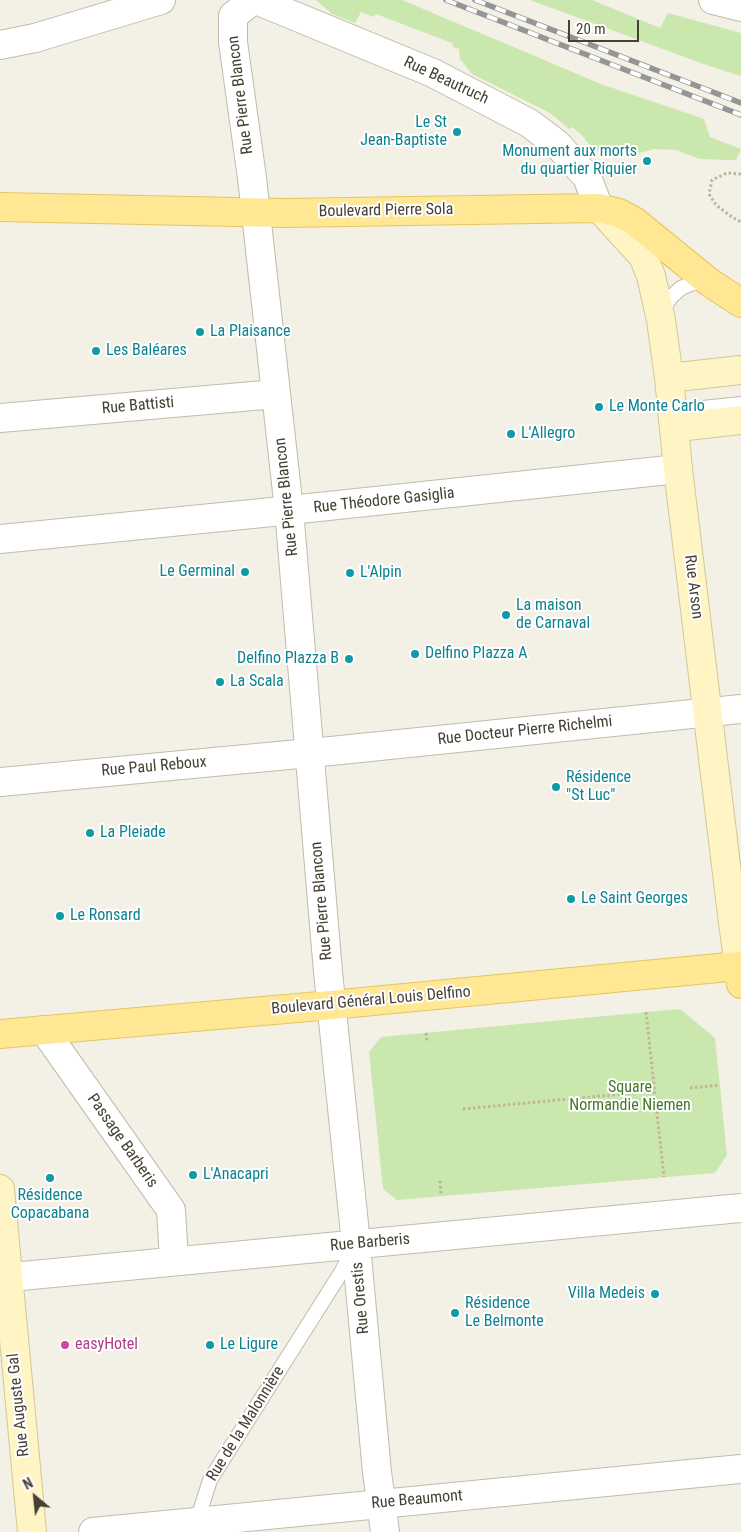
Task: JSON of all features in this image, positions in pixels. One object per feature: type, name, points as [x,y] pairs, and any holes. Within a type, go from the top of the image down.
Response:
[{"type":"main road","name":"Boulevard Pierre Sola","points":[[0,206],[255,213],[599,208],[619,213],[634,222],[708,282],[741,303]]},
{"type":"main road","name":"Rue Arson","points":[[599,208],[643,256],[651,276],[661,320],[740,972]]},
{"type":"main road","points":[[669,378],[741,370]]},
{"type":"main road","points":[[673,420],[687,426],[741,420]]},
{"type":"main road","name":"Boulevard Général Louis Delfino","points":[[0,1034],[740,972]]},
{"type":"main road","name":"Rue Auguste Gal","points":[[0,1189],[4,1278],[32,1532]]},
{"type":"street","name":"Rue Beautruch","points":[[254,0],[433,73],[529,123],[557,144],[587,177],[599,208]]},
{"type":"street","name":"Rue Pierre Blancon","points":[[254,0],[233,16],[233,42],[255,213],[289,510],[332,1005]]},
{"type":"street","points":[[713,0],[741,7]]},
{"type":"street","points":[[0,45],[35,38],[156,1]]},
{"type":"street","name":"Rue Battisti","points":[[0,418],[276,394]]},
{"type":"street","name":"Rue Théodore Gasiglia","points":[[0,539],[678,469]]},
{"type":"street","name":"Rue Docteur Pierre Richelmi","points":[[309,753],[741,709]]},
{"type":"street","name":"Rue Paul Reboux","points":[[0,782],[309,753]]},
{"type":"street","name":"Rue Orestis","points":[[332,1005],[377,1472],[385,1532]]},
{"type":"street","name":"Passage Barberis","points":[[44,1030],[171,1210],[174,1261]]},
{"type":"street","name":"Rue Barberis","points":[[4,1278],[741,1208]]},
{"type":"street","name":"Rue Beaumont","points":[[93,1532],[195,1527],[382,1504],[741,1469]]},
{"type":"lane","points":[[661,320],[665,306],[681,288],[693,283],[708,282]]},
{"type":"lane","points":[[673,420],[682,413],[692,409],[741,404]]},
{"type":"lane","name":"Rue de la Malonnière","points":[[195,1527],[210,1480],[342,1271],[356,1244]]},
{"type":"path","points":[[741,174],[727,173],[712,180],[709,194],[716,205],[741,222]]},
{"type":"path","points":[[646,1012],[664,1177]]},
{"type":"path","points":[[426,1033],[427,1043]]},
{"type":"path","points":[[690,1088],[720,1085]]},
{"type":"path","points":[[462,1109],[654,1091]]},
{"type":"path","points":[[440,1181],[441,1196]]},
{"type":"green space","points":[[316,0],[402,0],[601,84],[704,119],[710,137],[741,149],[736,160],[700,159],[676,150],[654,149],[632,155],[623,149],[603,152],[594,148],[572,127],[569,129],[550,113],[472,74],[460,59],[459,49],[453,47],[452,43],[376,14],[374,17],[361,12],[355,23],[332,14]]},
{"type":"green space","points":[[530,0],[592,0],[660,28],[668,13],[741,33],[741,76],[709,66]]},
{"type":"green space","name":"Square Normandie Niemen","points":[[680,1009],[715,1038],[727,1155],[715,1173],[397,1200],[383,1189],[369,1052],[381,1037]]},
{"type":"railway","points":[[446,0],[741,115]]},
{"type":"railway","points":[[475,0],[741,103]]},
{"type":"place","name":"Le St Jean-Baptiste","points":[[457,132]]},
{"type":"place","name":"Monument aux morts du quartier Riquier","points":[[647,161]]},
{"type":"place","name":"La Plaisance","points":[[200,332]]},
{"type":"place","name":"Les Baléares","points":[[96,351]]},
{"type":"place","name":"Le Monte Carlo","points":[[599,407]]},
{"type":"place","name":"L'Allegro","points":[[511,434]]},
{"type":"place","name":"Le Germinal","points":[[245,572]]},
{"type":"place","name":"L'Alpin","points":[[350,573]]},
{"type":"place","name":"La maison de Carnaval","points":[[506,615]]},
{"type":"place","name":"Delfino Plazza A","points":[[415,654]]},
{"type":"place","name":"Delfino Plazza B","points":[[349,659]]},
{"type":"place","name":"La Scala","points":[[220,682]]},
{"type":"place","name":"Résidence \"St Luc\"","points":[[556,787]]},
{"type":"place","name":"La Pleiade","points":[[90,833]]},
{"type":"place","name":"Le Saint Georges","points":[[571,899]]},
{"type":"place","name":"Le Ronsard","points":[[60,916]]},
{"type":"place","name":"L'Anacapri","points":[[193,1175]]},
{"type":"place","name":"Résidence Copacabana","points":[[50,1178]]},
{"type":"place","name":"Villa Medeis","points":[[655,1294]]},
{"type":"place","name":"Résidence Le Belmonte","points":[[455,1313]]},
{"type":"place","name":"easyHotel","points":[[65,1345]]},
{"type":"place","name":"Le Ligure","points":[[210,1345]]}]
